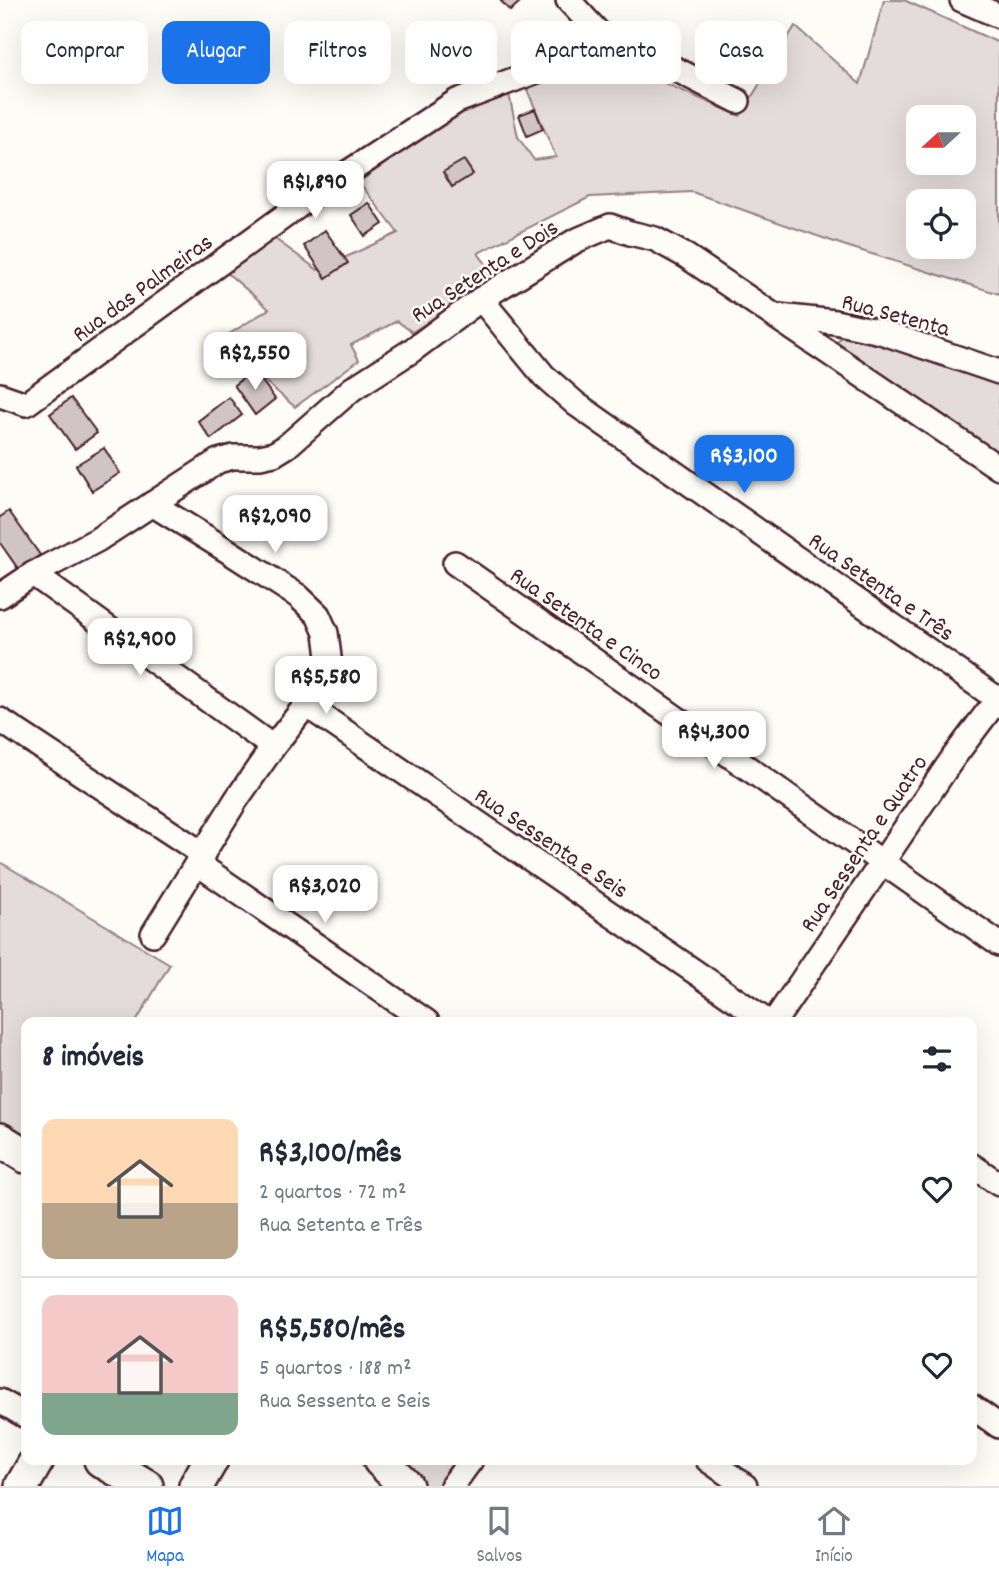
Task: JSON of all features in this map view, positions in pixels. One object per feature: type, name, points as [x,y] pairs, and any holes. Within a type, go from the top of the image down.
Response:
[{"type":"street","points":[[568,0],[588,21]]},
{"type":"street","points":[[962,0],[999,16]]},
{"type":"street","points":[[681,72],[738,101]]},
{"type":"street","name":"Rua das Palmeiras","points":[[0,395],[26,404],[312,196],[457,100],[511,80]]},
{"type":"street","name":"Rua Setenta e Dois","points":[[0,596],[33,574],[97,540],[218,461],[233,457],[274,454],[288,446],[352,389],[411,351],[481,299],[575,241],[610,226],[655,239],[686,256],[999,468]]},
{"type":"street","name":"Rua Setenta e Três","points":[[481,299],[544,376],[576,404],[999,699]]},
{"type":"street","name":"Rua Setenta","points":[[776,316],[835,322],[881,332],[999,372]]},
{"type":"street","points":[[152,505],[298,596],[318,615],[326,633],[329,657],[320,682],[306,705],[236,800],[153,934]]},
{"type":"street","name":"Rua Setenta e Cinco","points":[[455,563],[999,944]]},
{"type":"street","points":[[33,574],[273,747]]},
{"type":"street","name":"Rua Sessenta e Quatro","points":[[777,1017],[953,758],[999,699]]},
{"type":"street","name":"Rua Sessenta e Seis","points":[[306,705],[761,1017]]},
{"type":"street","points":[[0,720],[201,859],[421,1017]]},
{"type":"street","points":[[0,1140],[21,1153]]},
{"type":"street","points":[[977,1169],[999,1184]]},
{"type":"street","points":[[0,1401],[21,1413]]},
{"type":"street","points":[[977,1410],[999,1426]]},
{"type":"street","points":[[22,1486],[34,1465]]},
{"type":"street","points":[[110,1465],[146,1486]]},
{"type":"street","points":[[196,1486],[208,1465]]},
{"type":"street","points":[[385,1465],[406,1486]]},
{"type":"street","points":[[452,1486],[467,1465]]},
{"type":"street","points":[[715,1465],[745,1486]]},
{"type":"shaded area","points":[[884,0],[904,0],[999,43],[999,294],[843,245],[692,192],[590,197],[478,253],[497,279],[412,332],[397,321],[351,345],[359,360],[295,407],[218,341],[269,309],[225,271],[275,239],[318,270],[398,233],[359,182],[466,110],[509,94],[518,137],[534,160],[556,157],[526,87],[534,84],[667,84],[740,116],[760,84],[787,84],[787,39],[795,26],[860,84]]},
{"type":"shaded area","points":[[849,328],[999,383],[999,477],[821,361]]},
{"type":"shaded area","points":[[0,862],[170,964],[139,1017],[21,1017],[21,1153],[0,1140]]},
{"type":"shaded area","points":[[382,1465],[463,1465],[448,1486],[401,1486]]},
{"type":"building","points":[[500,0],[522,0],[510,11]]},
{"type":"building","points":[[535,109],[543,129],[527,136],[519,115]]},
{"type":"building","points":[[464,160],[473,174],[452,187],[443,172]]},
{"type":"building","points":[[369,203],[383,224],[365,236],[351,215]]},
{"type":"building","points":[[325,230],[348,263],[326,278],[304,246]]},
{"type":"building","points":[[254,370],[275,399],[255,415],[234,385]]},
{"type":"building","points":[[229,397],[242,415],[211,439],[198,421]]},
{"type":"building","points":[[71,398],[97,433],[75,449],[50,414]]},
{"type":"building","points":[[104,448],[120,473],[92,491],[76,465]]},
{"type":"building","points":[[9,511],[40,555],[19,570],[0,543],[0,517]]}]
